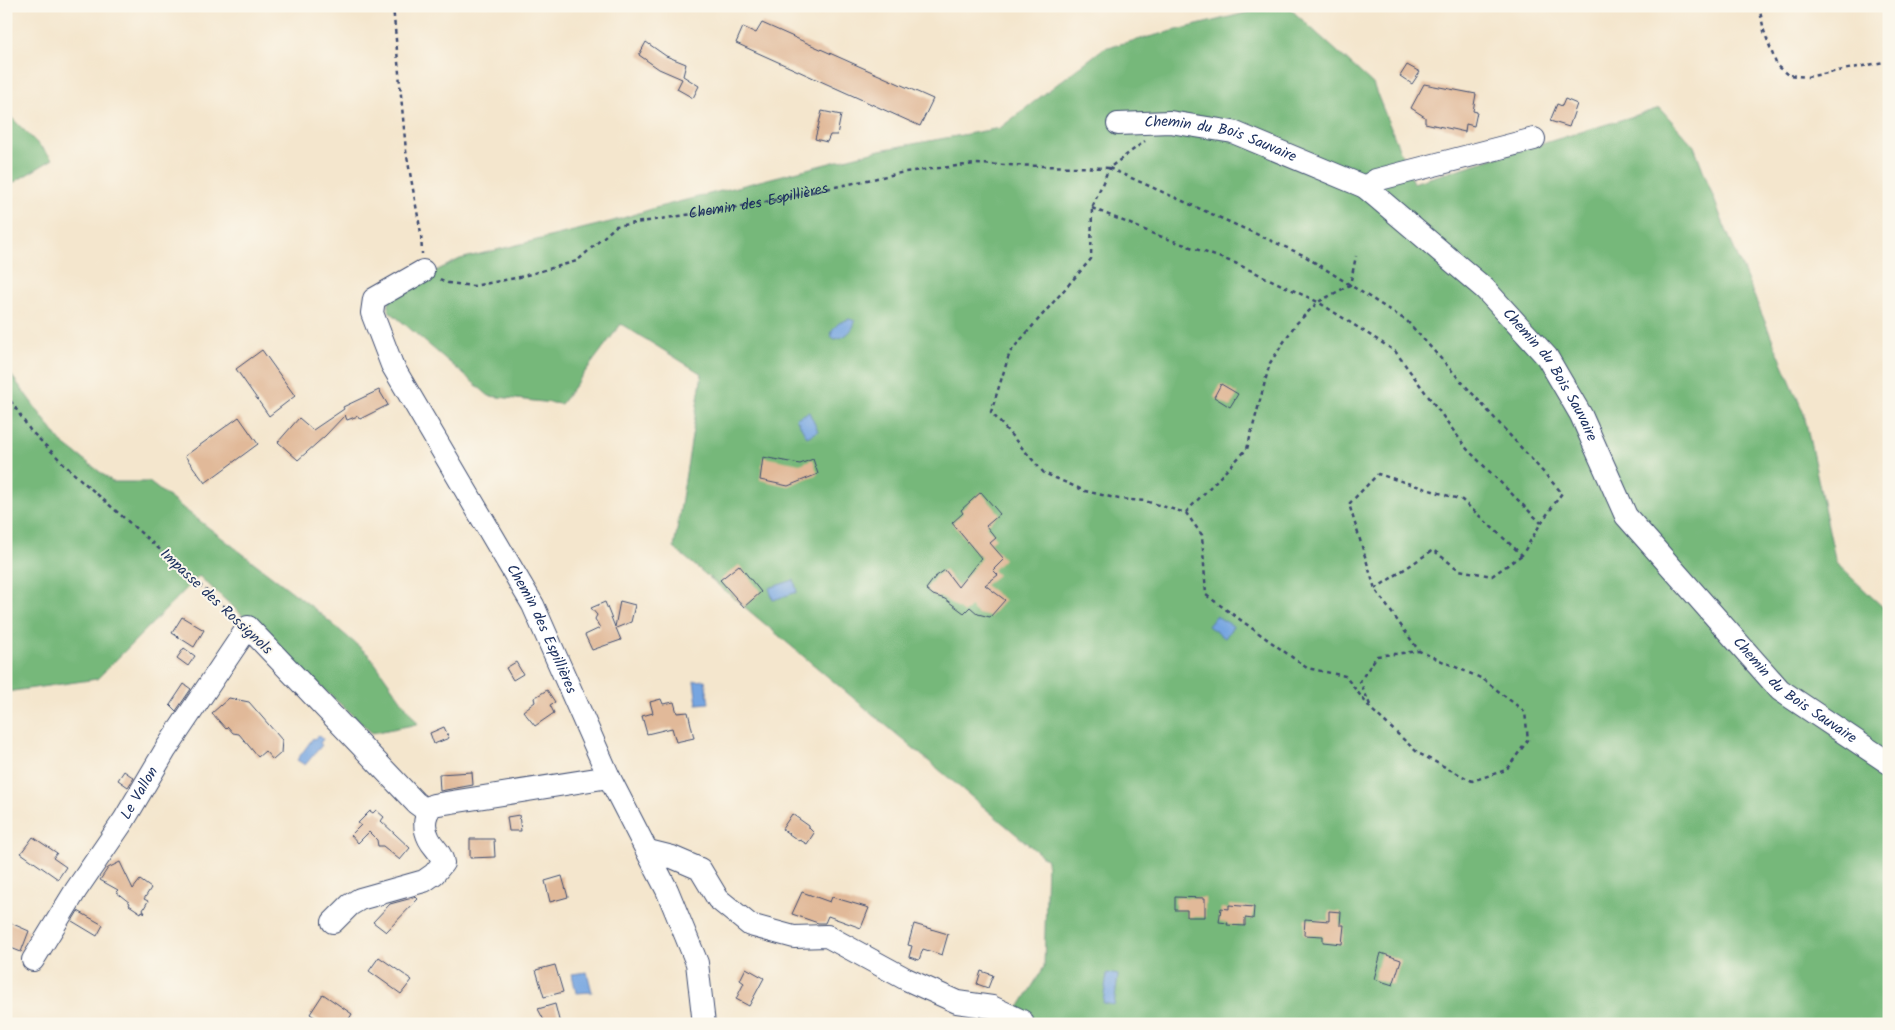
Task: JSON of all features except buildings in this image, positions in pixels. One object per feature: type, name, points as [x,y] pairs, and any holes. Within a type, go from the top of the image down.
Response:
[{"type":"street","name":"Chemin du Bois Sauvaire","points":[[1118,124],[1170,122],[1233,132],[1365,187],[1486,289],[1547,357],[1581,415],[1626,516],[1780,690],[1889,763]]},
{"type":"street","points":[[1365,187],[1376,180],[1534,139]]},
{"type":"street","name":"Chemin des Espillières","points":[[423,271],[374,299],[372,313],[392,365],[532,605],[609,777],[667,890],[697,963],[704,1024]]},
{"type":"street","name":"Impasse des Rossignols","points":[[248,627],[416,803],[427,811]]},
{"type":"street","name":"Le Vallon","points":[[33,960],[76,890],[124,820],[166,749],[248,627]]},
{"type":"street","points":[[333,922],[350,905],[360,899],[424,881],[434,874],[443,863],[442,855],[429,838],[425,821],[427,811],[433,805],[609,777]]},
{"type":"street","points":[[648,851],[672,857],[700,869],[718,899],[750,925],[794,937],[827,936],[906,979],[957,1002],[992,1007],[1022,1022]]},
{"type":"path","points":[[393,6],[406,151],[421,233],[423,271]]},
{"type":"path","points":[[1759,6],[1764,31],[1776,66],[1788,75],[1807,77],[1889,61]]},
{"type":"path","points":[[1147,140],[1109,168],[1092,208],[1091,259],[1010,352],[991,412],[1044,472],[1085,491],[1120,499],[1145,501],[1186,513],[1202,535],[1206,595],[1307,668],[1345,676],[1371,709],[1418,753],[1472,781],[1506,770],[1528,740],[1525,712],[1483,679],[1419,651],[1377,656],[1360,681],[1371,709]]},
{"type":"path","name":"Chemin des Espillières","points":[[423,271],[448,282],[473,286],[516,278],[577,261],[616,226],[756,204],[905,172],[974,164],[1109,168]]},
{"type":"path","points":[[1109,168],[1303,255],[1407,321],[1562,493],[1522,555],[1492,576],[1459,570],[1433,550],[1375,589]]},
{"type":"path","points":[[1092,208],[1154,234],[1235,263],[1318,302],[1395,352],[1467,449],[1541,523]]},
{"type":"path","points":[[1350,285],[1356,256]]},
{"type":"path","points":[[1186,513],[1246,449],[1270,363],[1295,325],[1318,302],[1350,285]]},
{"type":"path","name":"Impasse des Rossignols","points":[[6,394],[30,430],[72,472],[248,627]]},
{"type":"path","points":[[1419,651],[1375,589],[1349,504],[1378,474],[1462,500],[1522,555]]},
{"type":"green space","points":[[1274,6],[1287,6],[1373,84],[1413,183],[1660,108],[1694,146],[1722,220],[1804,414],[1836,563],[1889,613],[1889,1024],[1009,1024],[1044,967],[1047,860],[674,548],[702,374],[621,324],[561,404],[489,396],[388,310],[391,293],[460,259],[610,222],[655,208],[880,150],[1000,128],[1104,48]]},
{"type":"green space","points":[[6,112],[53,159],[6,187]]},
{"type":"green space","points":[[6,368],[61,442],[113,482],[149,482],[316,610],[370,656],[418,724],[372,733],[199,576],[97,679],[6,692]]},
{"type":"water","points":[[849,319],[855,321],[848,333],[835,339],[831,336],[832,330],[839,323]]},
{"type":"water","points":[[809,412],[818,431],[807,437],[796,418]]},
{"type":"water","points":[[794,580],[797,592],[773,600],[769,588]]},
{"type":"water","points":[[1216,616],[1233,626],[1225,638],[1208,626]]},
{"type":"water","points":[[705,680],[709,703],[697,704],[694,681]]},
{"type":"water","points":[[319,735],[323,739],[320,743],[322,745],[305,765],[297,760],[313,738]]},
{"type":"water","points":[[587,972],[592,992],[576,993],[572,974]]},
{"type":"water","points":[[1107,973],[1118,975],[1114,1005],[1103,1003]]}]
